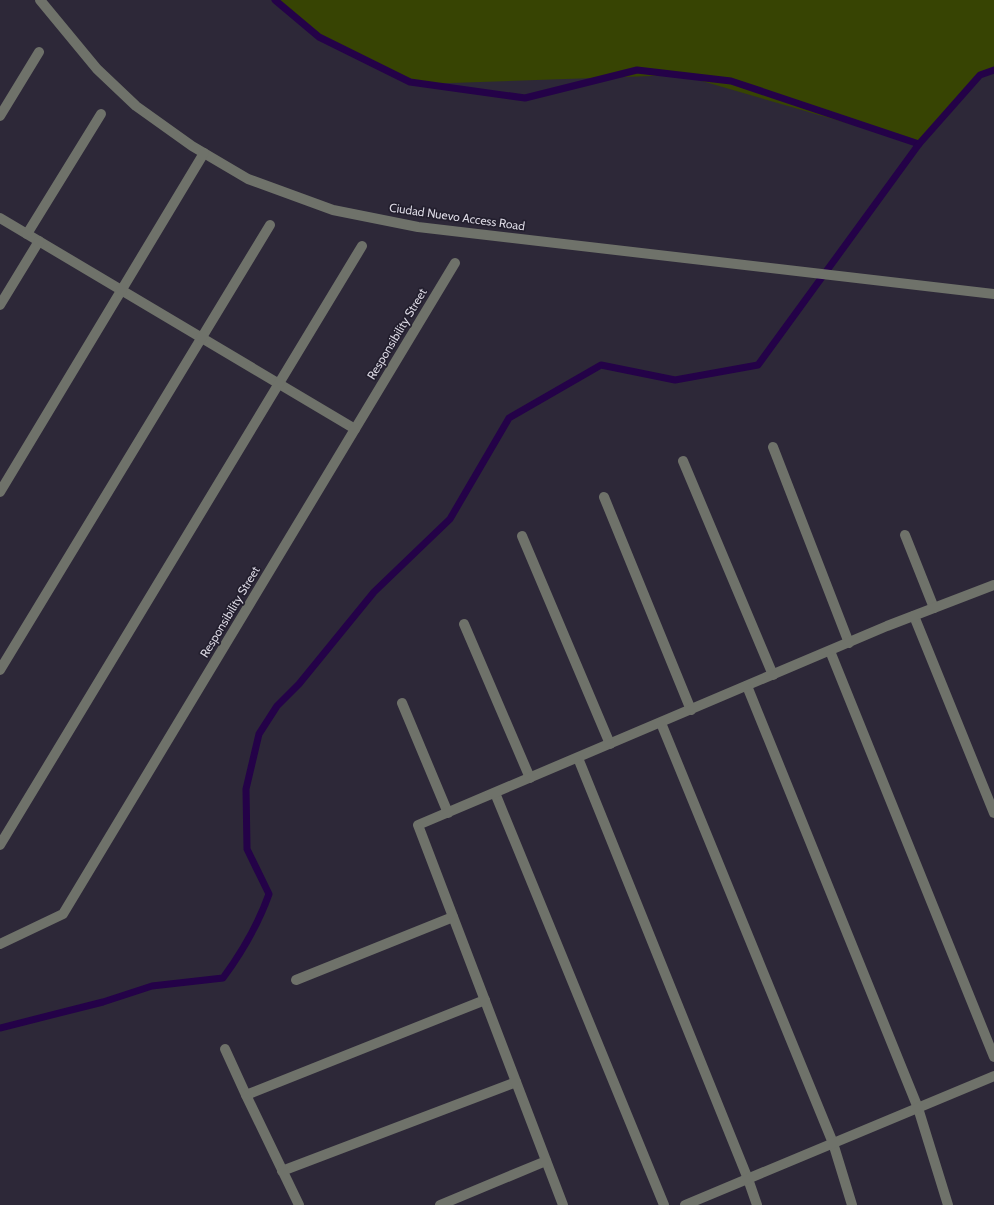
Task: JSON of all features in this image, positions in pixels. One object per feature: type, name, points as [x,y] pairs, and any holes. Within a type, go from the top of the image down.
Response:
[{"type":"street","name":"Ciudad Nuevo Access Road","points":[[40,0],[97,69],[136,106],[204,153],[248,179],[333,210],[418,227],[994,294]]},
{"type":"street","points":[[0,116],[39,52]]},
{"type":"street","points":[[27,234],[101,114]]},
{"type":"street","points":[[0,492],[204,153]]},
{"type":"street","points":[[0,218],[355,429]]},
{"type":"street","points":[[0,670],[270,225]]},
{"type":"street","points":[[0,305],[38,241]]},
{"type":"street","points":[[0,845],[362,246]]},
{"type":"street","name":"Responsibility Street","points":[[0,944],[63,914],[455,263]]},
{"type":"street","points":[[773,447],[849,643]]},
{"type":"street","points":[[683,461],[773,675]]},
{"type":"street","points":[[604,497],[691,710]]},
{"type":"street","points":[[905,535],[934,608]]},
{"type":"street","points":[[522,536],[610,744]]},
{"type":"street","points":[[563,1205],[418,826],[849,643],[994,585]]},
{"type":"street","points":[[914,616],[994,813]]},
{"type":"street","points":[[464,624],[530,778]]},
{"type":"street","points":[[830,651],[994,1057]]},
{"type":"street","points":[[747,686],[918,1108],[948,1205]]},
{"type":"street","points":[[402,703],[448,813]]},
{"type":"street","points":[[661,723],[833,1144],[852,1205]]},
{"type":"street","points":[[578,758],[748,1179],[756,1205]]},
{"type":"street","points":[[495,793],[664,1205]]},
{"type":"street","points":[[296,980],[453,917]]},
{"type":"street","points":[[246,1095],[485,1000]]},
{"type":"street","points":[[225,1049],[299,1205]]},
{"type":"street","points":[[685,1205],[994,1076]]},
{"type":"street","points":[[282,1171],[516,1082]]},
{"type":"street","points":[[440,1205],[546,1161]]},
{"type":"green space","points":[[275,0],[994,0],[994,70],[980,75],[919,144],[681,75],[422,84],[319,37]]},
{"type":"waterway","points":[[275,0],[319,37],[410,82],[525,98],[637,70],[731,81],[919,144]]},
{"type":"waterway","points":[[0,1028],[103,1002],[152,986],[223,978],[249,938],[260,917],[269,894],[247,849],[246,789],[259,734],[277,706],[299,684],[374,592],[450,519],[509,418],[601,365],[675,380],[758,365],[919,144],[980,75],[994,70]]}]
